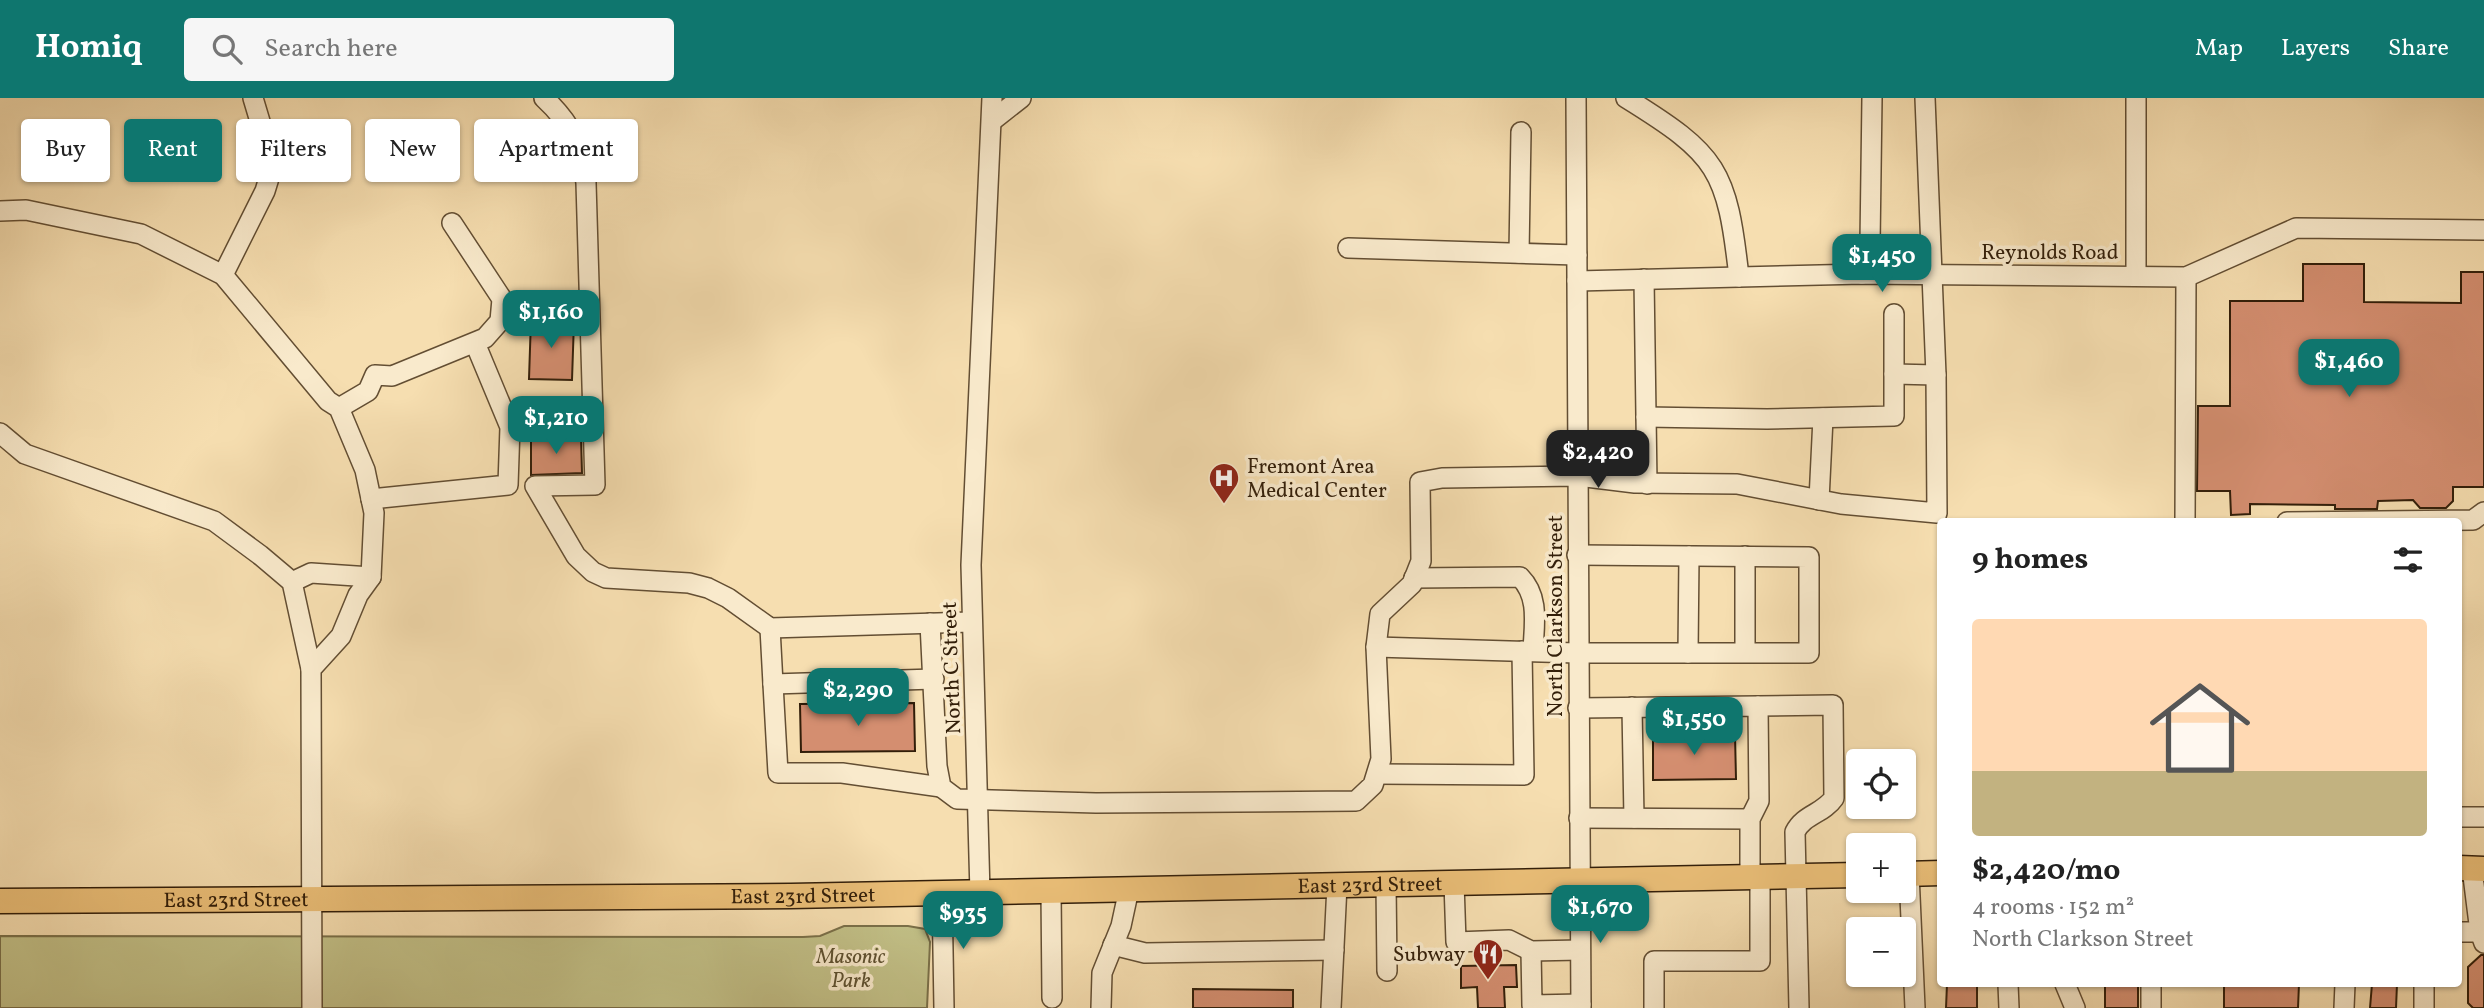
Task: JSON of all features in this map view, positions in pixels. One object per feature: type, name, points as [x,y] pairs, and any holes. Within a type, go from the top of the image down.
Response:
[{"type":"main road","points":[[1916,874],[1937,873]]},
{"type":"main road","name":"East 23rd Street","points":[[0,901],[311,901],[942,894],[1846,875]]},
{"type":"street","points":[[223,275],[265,191],[273,165],[253,98]]},
{"type":"street","points":[[372,499],[508,485],[594,485],[584,163],[572,130],[544,98]]},
{"type":"street","name":"North C Street","points":[[980,893],[980,801],[971,621],[992,98]]},
{"type":"street","points":[[993,120],[1021,98]]},
{"type":"street","name":"North Clarkson Street","points":[[1576,98],[1581,1006]]},
{"type":"street","points":[[1626,98],[1674,128],[1706,157],[1721,181],[1732,210],[1739,277]]},
{"type":"street","points":[[1862,274],[1870,243],[1872,98]]},
{"type":"street","points":[[769,628],[778,773],[842,773],[941,787],[957,799],[980,801],[1356,801],[1373,785],[1381,759],[1376,647],[1380,614],[1414,578],[1421,561],[1420,482],[1442,478],[1578,476],[1647,484],[1737,484],[1819,500],[1943,517],[1930,274],[1925,98]]},
{"type":"street","points":[[2136,98],[2136,275]]},
{"type":"street","points":[[1518,253],[1521,132]]},
{"type":"street","points":[[0,211],[26,211],[141,234],[223,275],[328,401],[340,408],[365,470],[372,499],[372,577],[358,595],[341,636],[311,669]]},
{"type":"street","points":[[340,408],[368,391],[375,375],[392,376],[475,343],[485,338],[500,321],[502,299],[452,223]]},
{"type":"street","points":[[2185,518],[2186,277],[2246,253],[2296,228],[2484,230]]},
{"type":"street","points":[[1348,248],[1577,255]]},
{"type":"street","name":"Reynolds Road","points":[[1577,281],[1862,274],[2186,277]]},
{"type":"street","points":[[1644,279],[1647,484]]},
{"type":"street","points":[[1646,417],[1894,416],[1894,314]]},
{"type":"street","points":[[475,343],[510,427],[508,485]]},
{"type":"street","points":[[1894,374],[1936,375]]},
{"type":"street","points":[[1819,500],[1823,418]]},
{"type":"street","points":[[0,433],[26,454],[215,522],[292,582],[311,669],[312,1008]]},
{"type":"street","points":[[535,486],[576,556],[593,572],[606,578],[688,583],[708,588],[728,598],[769,628],[971,621]]},
{"type":"street","points":[[2462,520],[2473,520],[2484,512]]},
{"type":"street","points":[[1376,647],[1577,653],[1809,653],[1809,557],[1577,555]]},
{"type":"street","points":[[1688,653],[1689,556]]},
{"type":"street","points":[[1745,556],[1745,651]]},
{"type":"street","points":[[292,582],[311,573],[372,577]]},
{"type":"street","points":[[1377,774],[1524,775],[1528,651],[1534,603],[1530,587],[1520,577],[1414,578]]},
{"type":"street","points":[[930,623],[937,766],[941,787]]},
{"type":"street","points":[[773,684],[933,679]]},
{"type":"street","points":[[1578,708],[1833,705],[1834,798],[1827,808],[1800,821],[1795,832],[1799,1008]]},
{"type":"street","points":[[1654,1008],[1654,961],[1760,961],[1749,819],[1759,801],[1758,706]]},
{"type":"street","points":[[1632,707],[1634,818]]},
{"type":"street","points":[[2462,817],[2484,817]]},
{"type":"street","points":[[1578,818],[1749,819]]},
{"type":"street","points":[[2462,933],[2482,938],[2472,868]]},
{"type":"street","points":[[1454,883],[1456,942],[1509,940],[1531,951],[1580,950]]},
{"type":"street","points":[[1386,884],[1387,971]]},
{"type":"street","points":[[1331,1008],[1337,885]]},
{"type":"street","points":[[1101,1008],[1102,973],[1129,889]]},
{"type":"street","points":[[1051,891],[1052,998]]},
{"type":"street","points":[[942,894],[944,1008]]},
{"type":"street","points":[[1909,903],[1915,1008]]},
{"type":"street","points":[[1113,944],[1145,953],[1334,950]]},
{"type":"street","points":[[1531,951],[1532,1005],[1581,1006]]},
{"type":"street","points":[[2008,987],[2009,1008]]},
{"type":"street","points":[[2067,987],[2075,1008]]},
{"type":"street","points":[[2151,987],[2151,1008]]},
{"type":"street","points":[[2344,1008],[2345,987]]},
{"type":"street","points":[[2424,987],[2424,1008]]},
{"type":"green space","name":"Masonic Park","points":[[844,926],[908,926],[925,929],[930,942],[927,1008],[0,1008],[0,936],[803,937],[820,936]]},
{"type":"building","points":[[2303,264],[2364,264],[2364,302],[2461,303],[2461,272],[2484,272],[2484,487],[2453,487],[2453,501],[2446,508],[2420,508],[2413,500],[2378,501],[2377,509],[2335,509],[2335,505],[2250,504],[2250,514],[2231,515],[2230,491],[2197,491],[2198,406],[2230,406],[2230,301],[2303,301]]},
{"type":"building","points":[[531,319],[574,321],[572,380],[529,379]]},
{"type":"building","points":[[581,437],[582,473],[531,475],[531,438]]},
{"type":"building","points":[[914,703],[915,751],[801,752],[800,704]]},
{"type":"building","points":[[1735,734],[1736,779],[1653,780],[1653,735]]},
{"type":"building","points":[[2484,955],[2484,1008],[2473,1008],[2468,1003],[2468,967]]},
{"type":"building","points":[[1516,965],[1517,987],[1504,987],[1505,1008],[1478,1008],[1477,987],[1461,988],[1461,966]]},
{"type":"building","points":[[1947,987],[1977,987],[1977,1008],[1946,1008]]},
{"type":"building","points":[[2105,987],[2138,987],[2138,1008],[2105,1008]]},
{"type":"building","points":[[2224,987],[2299,987],[2298,1008],[2224,1008]]},
{"type":"building","points":[[2372,987],[2397,987],[2396,1008],[2370,1008]]},
{"type":"building","points":[[1193,989],[1293,990],[1293,1008],[1193,1008]]},
{"type":"place","name":"Fremont Area Medical Center","points":[[1224,505]]},
{"type":"place","name":"Subway","points":[[1488,981]]}]
